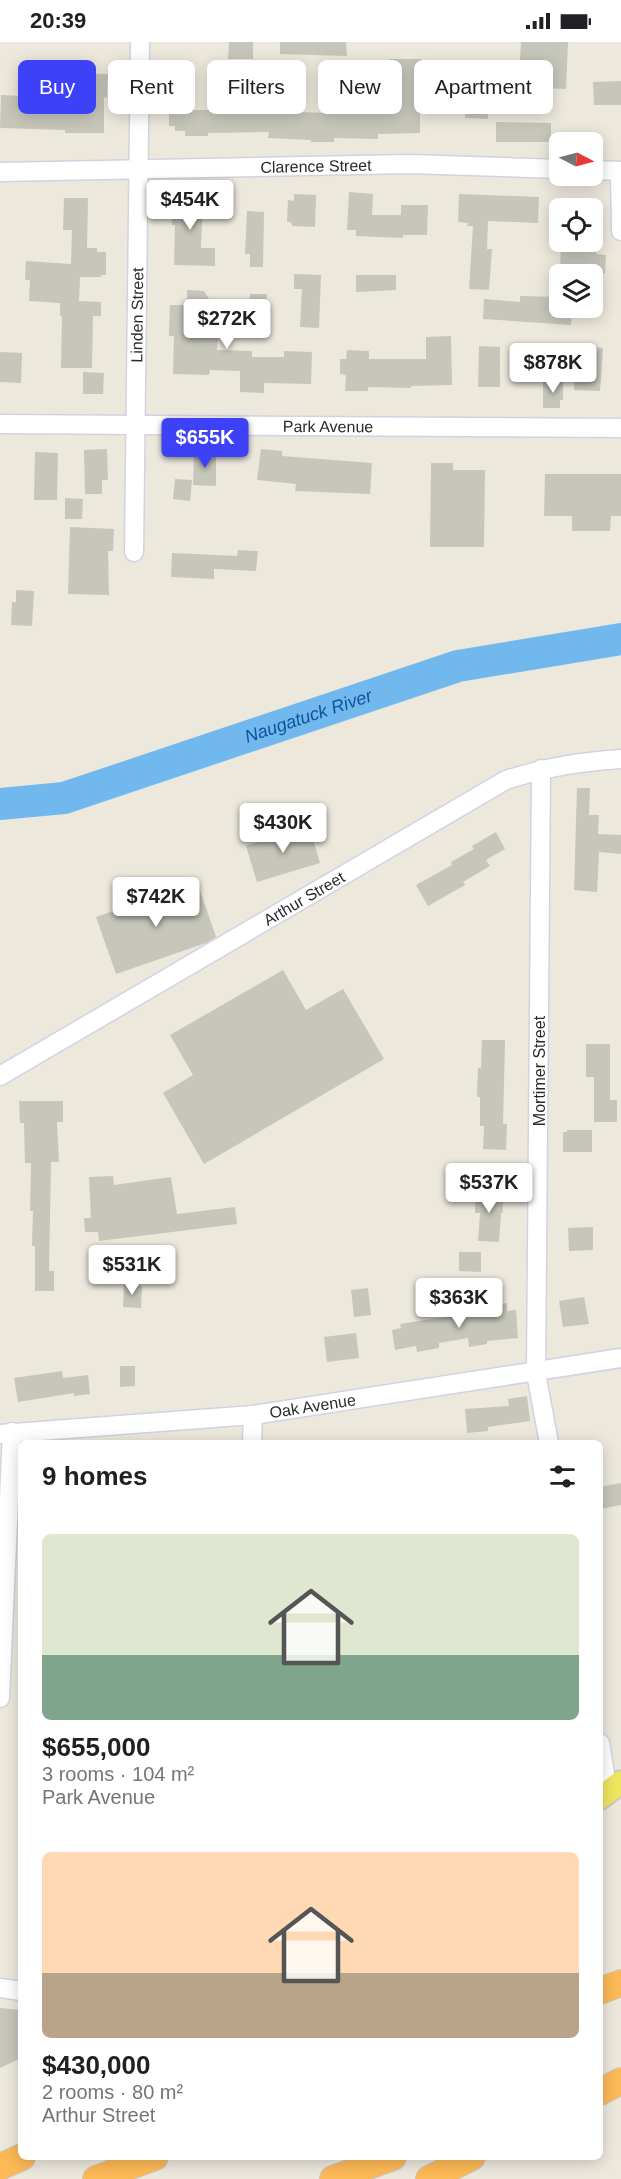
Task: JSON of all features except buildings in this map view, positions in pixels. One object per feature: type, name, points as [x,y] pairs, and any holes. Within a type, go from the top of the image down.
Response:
[{"type":"highway","points":[[603,1990],[621,1983]]},
{"type":"highway","points":[[603,2080],[621,2074]]},
{"type":"highway","points":[[603,2090],[621,2081]]},
{"type":"highway","points":[[0,2167],[18,2159]]},
{"type":"highway","points":[[96,2179],[147,2160]]},
{"type":"highway","points":[[333,2179],[385,2160]]},
{"type":"highway","points":[[429,2179],[466,2160]]},
{"type":"street","name":"Linden Street","points":[[134,552],[140,42]]},
{"type":"street","name":"Clarence Street","points":[[0,172],[409,164],[549,169]]},
{"type":"street","points":[[603,170],[621,171],[621,231]]},
{"type":"street","name":"Park Avenue","points":[[0,424],[621,428]]},
{"type":"street","name":"Arthur Street","points":[[0,1076],[506,780],[541,769],[578,762],[621,759]]},
{"type":"street","name":"Mortimer Street","points":[[541,769],[537,1373],[548,1440]]},
{"type":"street","name":"Oak Avenue","points":[[6,1433],[253,1415],[537,1373],[621,1358]]},
{"type":"street","points":[[252,1440],[253,1415]]},
{"type":"street","points":[[0,1698],[6,1433]]},
{"type":"street","points":[[603,1757],[610,1791]]},
{"type":"street","points":[[0,1988],[18,1991]]},
{"type":"waterway","name":"Naugatuck River","points":[[0,804],[64,798],[458,666],[621,639]]}]
